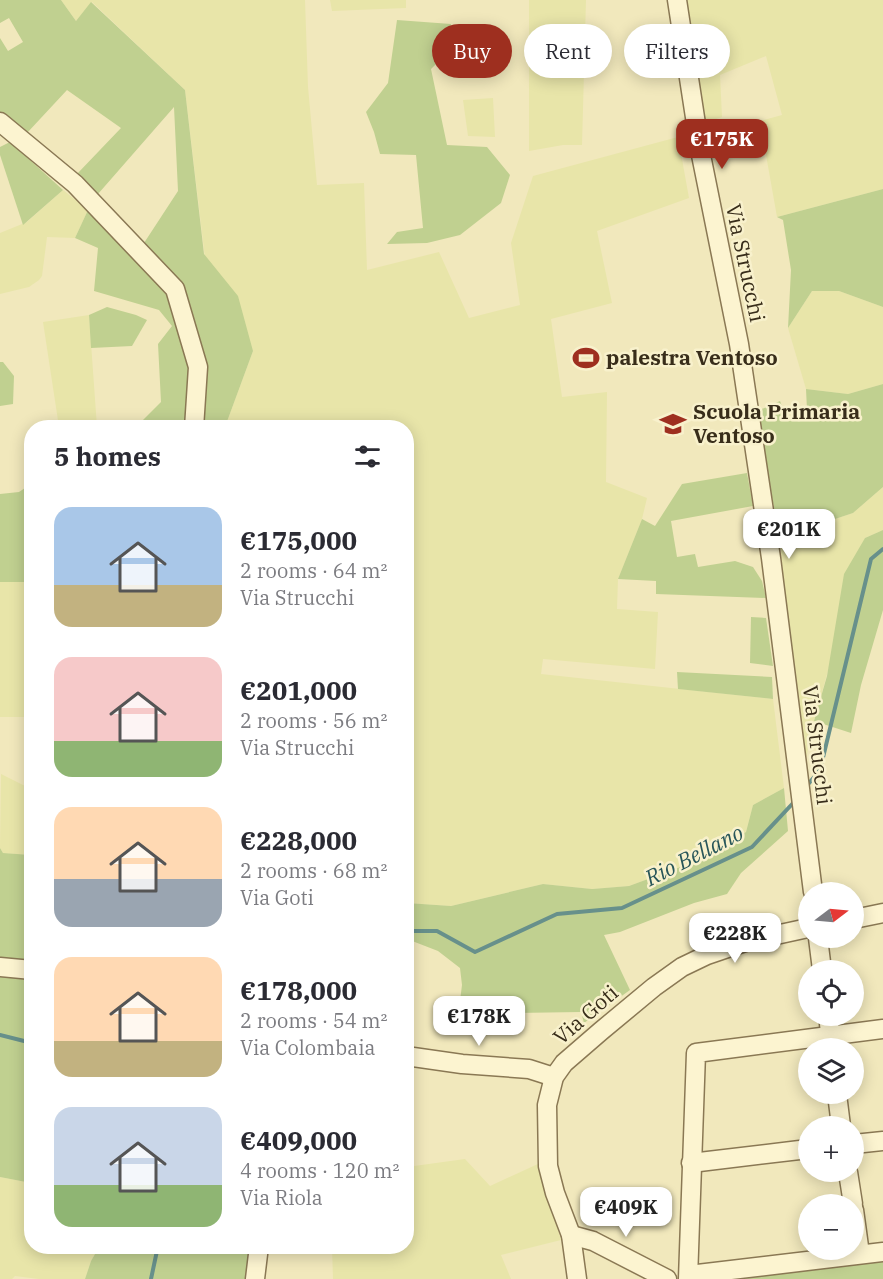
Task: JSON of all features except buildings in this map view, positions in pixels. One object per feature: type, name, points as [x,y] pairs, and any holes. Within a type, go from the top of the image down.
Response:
[{"type":"street","name":"Via Strucchi","points":[[678,0],[702,159],[739,344],[771,558],[812,882]]},
{"type":"street","points":[[0,122],[75,184],[175,290],[198,367],[195,420]]},
{"type":"street","points":[[864,917],[883,913]]},
{"type":"street","name":"Via Goti","points":[[578,1279],[571,1235],[555,1193],[548,1166],[548,1105],[554,1077],[564,1063],[601,1031],[682,967],[707,955],[748,941],[798,930]]},
{"type":"street","points":[[0,966],[24,969]]},
{"type":"street","points":[[847,1038],[883,1029]]},
{"type":"street","points":[[798,1045],[696,1053],[688,1277],[815,1260]]},
{"type":"street","points":[[414,1057],[462,1064],[529,1069],[554,1077]]},
{"type":"street","points":[[414,1061],[425,1058]]},
{"type":"street","points":[[864,1143],[883,1141]]},
{"type":"street","points":[[691,1163],[798,1150]]},
{"type":"street","points":[[571,1235],[593,1241],[667,1279]]},
{"type":"street","points":[[864,1254],[883,1252]]},
{"type":"street","points":[[255,1279],[258,1254]]},
{"type":"shaded area","points":[[61,0],[305,0],[308,87],[317,185],[364,183],[367,270],[439,252],[469,318],[520,305],[511,243],[533,176],[678,137],[689,198],[597,231],[612,303],[551,319],[562,397],[607,392],[606,482],[647,498],[642,519],[618,579],[617,609],[658,612],[655,669],[543,659],[541,674],[773,699],[784,788],[753,805],[746,832],[702,859],[629,886],[592,889],[543,884],[451,906],[414,903],[414,420],[228,420],[253,351],[205,258],[185,90],[92,2],[76,21]]},
{"type":"shaded area","points":[[330,0],[406,0],[406,8],[332,11]]},
{"type":"shaded area","points":[[529,0],[586,0],[585,24],[529,24]]},
{"type":"shaded area","points":[[681,0],[883,0],[883,189],[777,217],[760,121],[782,115],[766,56],[730,71],[730,24],[684,24]]},
{"type":"shaded area","points":[[529,78],[584,78],[582,145],[563,145],[529,151]]},
{"type":"shaded area","points":[[692,78],[720,78],[722,117],[699,125]]},
{"type":"shaded area","points":[[493,98],[495,137],[468,136],[463,100]]},
{"type":"shaded area","points":[[63,190],[88,210],[75,238],[47,237],[42,276],[39,280],[29,287],[0,294],[0,233],[27,222]]},
{"type":"shaded area","points":[[812,291],[839,291],[883,307],[883,384],[848,394],[806,389],[788,328]]},
{"type":"shaded area","points":[[89,315],[96,420],[58,420],[43,322]]},
{"type":"shaded area","points":[[883,487],[883,530],[865,538],[814,721],[803,772],[779,532],[826,522],[853,513]]},
{"type":"shaded area","points":[[0,582],[24,582],[24,717],[0,717]]},
{"type":"shaded area","points":[[1,774],[24,786],[24,854],[3,853],[0,848]]},
{"type":"shaded area","points":[[465,1159],[490,1186],[540,1163],[561,1240],[501,1255],[511,1279],[333,1279],[332,1254],[414,1254],[414,1166]]},
{"type":"shaded area","points":[[0,1177],[24,1182],[24,1254],[95,1254],[85,1279],[39,1279],[15,1276],[12,1279],[0,1279]]},
{"type":"green space","points":[[0,0],[61,0],[76,21],[91,2],[185,90],[204,254],[238,296],[253,351],[228,420],[143,420],[161,402],[158,344],[172,326],[159,310],[94,291],[98,248],[75,238],[88,210],[144,243],[178,191],[174,107],[98,194],[77,174],[121,128],[67,90],[27,133],[0,112],[0,38],[8,51],[23,42],[9,18],[0,23]]},
{"type":"green space","points":[[397,20],[451,24],[432,24],[432,78],[447,145],[487,147],[510,175],[501,203],[460,235],[427,243],[387,244],[397,232],[423,228],[416,155],[380,154],[366,112],[388,83]]},
{"type":"green space","points":[[10,142],[63,190],[23,225],[0,155],[0,147]]},
{"type":"green space","points":[[883,189],[883,307],[839,291],[812,291],[788,328],[791,270],[783,220],[777,217]]},
{"type":"green space","points":[[107,307],[147,320],[132,346],[91,348],[89,315]]},
{"type":"green space","points":[[0,362],[3,362],[14,376],[13,404],[0,406]]},
{"type":"green space","points":[[883,384],[883,487],[853,513],[826,522],[779,532],[755,412],[780,401],[787,419],[807,410],[806,389],[848,394]]},
{"type":"green space","points":[[747,473],[753,506],[671,521],[677,557],[695,554],[698,567],[735,561],[753,567],[762,581],[766,598],[656,594],[656,581],[618,579],[642,519],[655,526],[682,484]]},
{"type":"green space","points":[[24,489],[24,582],[0,582],[0,494],[19,492]]},
{"type":"green space","points":[[883,530],[883,610],[861,685],[851,733],[814,721],[827,676],[844,574],[865,538]]},
{"type":"green space","points":[[751,617],[766,618],[773,666],[750,663]]},
{"type":"green space","points":[[677,672],[772,677],[773,699],[678,689]]},
{"type":"green space","points":[[784,788],[788,831],[741,873],[727,894],[694,903],[620,932],[604,935],[630,990],[584,1023],[581,1012],[458,1017],[462,985],[460,968],[438,951],[414,942],[414,903],[451,906],[543,884],[592,889],[629,886],[702,859],[746,832],[753,805]]},
{"type":"green space","points":[[0,848],[3,853],[24,854],[24,961],[0,957]]},
{"type":"green space","points":[[0,972],[24,977],[24,1182],[0,1177]]},
{"type":"green space","points":[[95,1254],[252,1254],[248,1279],[85,1279]]},
{"type":"green space","points":[[883,1261],[883,1279],[735,1279]]},
{"type":"waterway","name":"Rio Bellano","points":[[805,788],[820,770],[871,559],[883,549]]},
{"type":"waterway","name":"Rio Bellano","points":[[414,931],[437,931],[475,952],[557,914],[622,908],[752,847],[795,801]]},
{"type":"waterway","points":[[0,1035],[24,1041]]},
{"type":"waterway","name":"Rio Bellano","points":[[151,1279],[156,1254]]},
{"type":"place","name":"palestra Ventoso","points":[[586,358]]},
{"type":"place","name":"Scuola Primaria Ventoso","points":[[673,424]]}]
